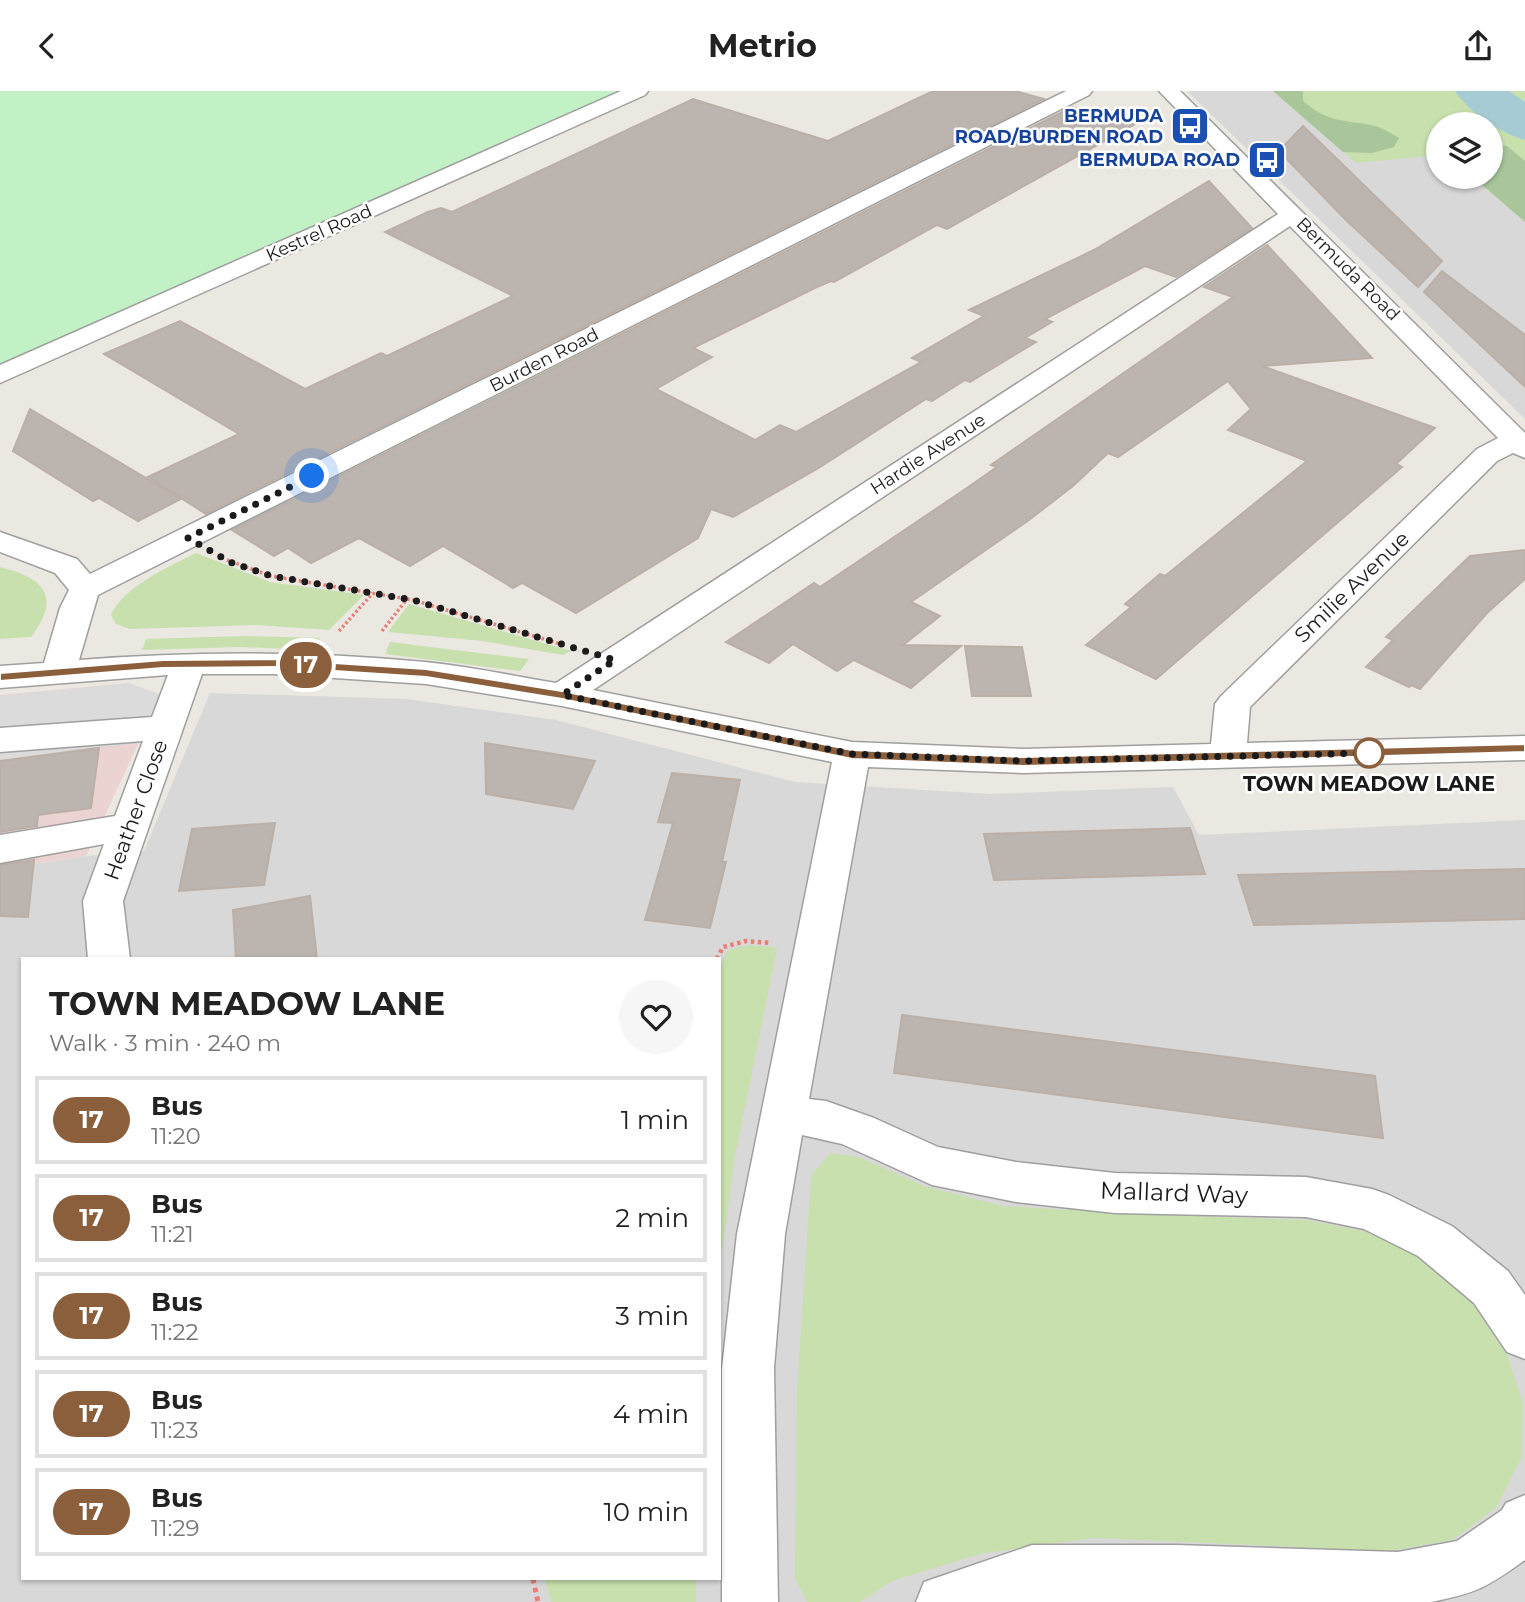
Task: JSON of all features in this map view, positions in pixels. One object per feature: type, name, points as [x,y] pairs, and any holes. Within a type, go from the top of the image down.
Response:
[{"type":"street","name":"Kestrel Road","points":[[0,375],[638,91]]},
{"type":"street","name":"Burden Road","points":[[85,589],[1082,91]]},
{"type":"street","name":"Bermuda Road","points":[[1169,91],[1520,445]]},
{"type":"street","name":"Hardie Avenue","points":[[562,695],[1279,222],[1295,216]]},
{"type":"street","name":"Smilie Avenue","points":[[1228,756],[1233,703],[1487,455],[1520,445]]},
{"type":"street","points":[[0,541],[66,566],[85,589],[76,608],[58,673]]},
{"type":"street","points":[[0,677],[189,664],[273,663],[426,673],[562,695],[852,754],[1024,761],[1525,748]]},
{"type":"street","name":"Heather Close","points":[[109,957],[103,901],[189,664]]},
{"type":"street","points":[[0,740],[167,728]]},
{"type":"street","points":[[750,1602],[748,1368],[761,1234],[852,754]]},
{"type":"street","points":[[0,849],[128,827]]},
{"type":"street","name":"Mallard Way","points":[[784,1114],[827,1120],[858,1131],[932,1165],[1016,1182],[1115,1193],[1306,1197],[1372,1210],[1444,1248],[1491,1287],[1525,1336]]},
{"type":"street","points":[[944,1602],[1032,1573],[1176,1573],[1398,1580],[1468,1567],[1521,1529],[1525,1522]]},
{"type":"path","points":[[188,538],[230,562],[271,576],[413,600],[615,660]]},
{"type":"path","points":[[718,957],[723,947],[747,940],[815,947]]},
{"type":"path","points":[[533,1580],[538,1602]]},
{"type":"shaded area","points":[[1187,91],[1303,91],[1426,145],[1426,189],[1487,189],[1525,222],[1525,419]]},
{"type":"shaded area","points":[[129,683],[161,695],[86,856],[0,869],[0,695]]},
{"type":"shaded area","points":[[129,683],[161,695],[138,743],[0,761],[0,696]]},
{"type":"shaded area","points":[[210,693],[406,699],[556,720],[795,782],[990,794],[1173,787],[1199,835],[1525,820],[1525,1602],[0,1602],[0,869],[86,856],[144,851]]},
{"type":"green space","points":[[0,91],[624,91],[0,364]]},
{"type":"green space","points":[[1273,91],[1525,91],[1525,222],[1487,189],[1503,189],[1503,112],[1426,112],[1426,156],[1356,163]]},
{"type":"green space","points":[[1273,91],[1303,91],[1303,101],[1321,114],[1378,127],[1399,138],[1394,147],[1372,153],[1343,152]]},
{"type":"green space","points":[[1503,146],[1525,161],[1525,222],[1487,189],[1503,189]]},
{"type":"green space","points":[[196,553],[270,582],[364,595],[329,630],[258,625],[130,629],[116,624],[111,615],[126,595],[148,578]]},
{"type":"green space","points":[[0,567],[28,577],[44,591],[45,610],[31,637],[0,639]]},
{"type":"green space","points":[[409,604],[571,651],[563,655],[483,641],[388,632]]},
{"type":"green space","points":[[246,636],[320,638],[315,650],[239,647],[142,650],[146,639]]},
{"type":"green space","points":[[390,642],[529,659],[520,671],[385,654]]},
{"type":"green space","points":[[750,945],[777,948],[735,1157],[721,1258],[721,964],[728,950]]},
{"type":"green space","points":[[830,1153],[859,1157],[924,1186],[1003,1206],[1306,1220],[1364,1231],[1419,1257],[1468,1298],[1505,1348],[1523,1404],[1521,1459],[1496,1508],[1452,1540],[1391,1551],[1093,1538],[980,1554],[892,1581],[860,1602],[807,1602],[795,1579],[797,1391],[811,1176]]},
{"type":"green space","points":[[545,1580],[696,1580],[696,1602],[551,1602]]},
{"type":"building","points":[[933,91],[1015,91],[1044,99],[206,514],[148,477],[239,434],[104,354],[180,321],[305,389],[381,353],[387,356],[513,296],[385,232],[441,208],[452,212],[693,99],[828,141]]},
{"type":"building","points":[[1072,107],[1135,124],[947,229],[937,225],[834,282],[817,287],[693,348],[712,357],[656,389],[755,440],[780,425],[796,432],[921,362],[912,358],[984,316],[969,310],[1094,250],[1209,181],[1252,228],[1176,277],[1145,266],[1045,319],[1052,322],[1025,338],[1036,342],[970,382],[965,380],[932,401],[926,399],[817,469],[733,517],[711,509],[698,538],[576,613],[522,583],[513,588],[443,546],[410,566],[359,538],[311,563],[288,548],[274,556],[232,530]]},
{"type":"building","points":[[1303,126],[1442,261],[1418,287],[1346,220],[1279,151]]},
{"type":"building","points":[[1267,245],[1372,358],[1262,366],[1435,428],[1396,464],[1402,467],[1156,679],[1086,645],[1131,607],[1125,604],[1160,574],[1165,576],[1307,461],[1228,430],[1251,409],[1228,381],[1118,457],[1108,453],[1073,486],[1029,520],[911,602],[940,616],[903,645],[961,646],[911,688],[854,660],[837,671],[793,644],[769,663],[726,642],[814,583],[820,587],[961,492],[997,467],[991,465],[1233,297],[1204,287]]},
{"type":"building","points":[[1442,271],[1525,335],[1525,387],[1424,292]]},
{"type":"building","points":[[30,409],[181,499],[138,521],[99,498],[93,501],[13,451]]},
{"type":"building","points":[[1525,550],[1525,579],[1487,613],[1420,689],[1411,685],[1409,687],[1366,667],[1393,640],[1386,637],[1470,556]]},
{"type":"building","points":[[965,646],[1022,647],[1031,696],[972,696]]},
{"type":"building","points":[[485,743],[595,761],[573,809],[486,794]]},
{"type":"building","points":[[99,748],[91,808],[38,815],[37,826],[0,832],[0,761]]},
{"type":"building","points":[[672,773],[740,780],[722,862],[726,862],[710,928],[645,920],[673,823],[658,822]]},
{"type":"building","points":[[275,823],[264,885],[179,891],[192,829]]},
{"type":"building","points":[[1190,828],[1205,874],[994,880],[984,834]]},
{"type":"building","points":[[34,860],[28,917],[0,916],[0,865]]},
{"type":"building","points":[[1525,869],[1525,919],[1254,925],[1238,875]]},
{"type":"building","points":[[310,896],[317,957],[236,957],[233,910]]},
{"type":"building","points":[[902,1015],[1375,1076],[1383,1138],[894,1073]]},
{"type":"waterway","points":[[1478,91],[1525,125]]},
{"type":"bus line","name":"17","points":[[0,677],[163,664],[273,663],[426,673],[562,695],[852,754],[1024,761],[1525,748]]},
{"type":"place","name":"BERMUDA ROAD/BURDEN ROAD","points":[[1190,126]]},
{"type":"place","name":"BERMUDA ROAD","points":[[1267,160]]},
{"type":"place","name":"TOWN MEADOW LANE","points":[[1369,753]]},
{"type":"route","points":[[312,476],[188,538],[230,562],[271,576],[413,600],[615,660],[562,695],[852,754],[1024,761],[1369,753]]}]
